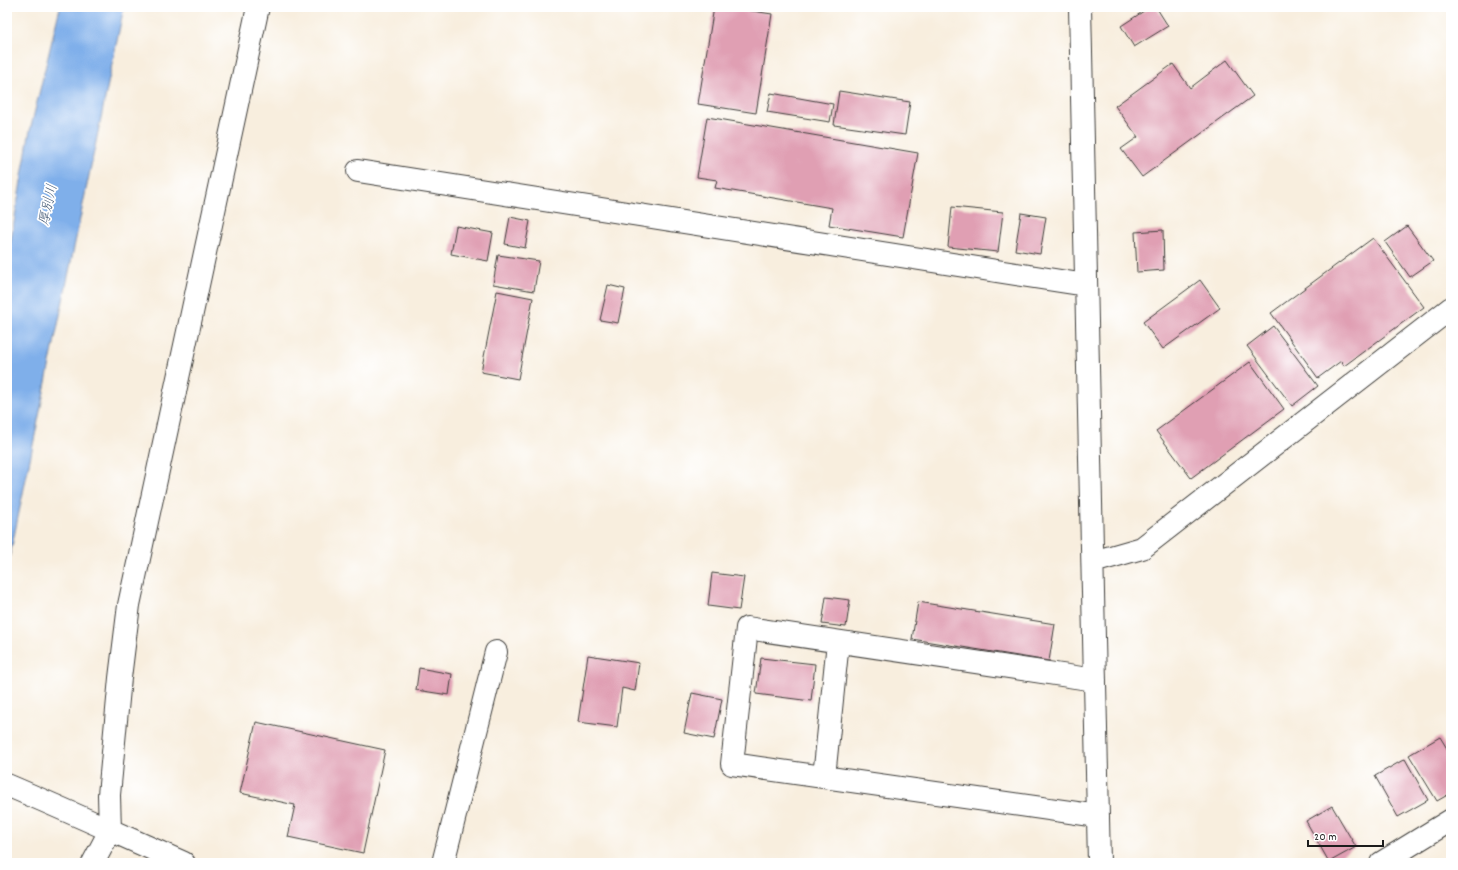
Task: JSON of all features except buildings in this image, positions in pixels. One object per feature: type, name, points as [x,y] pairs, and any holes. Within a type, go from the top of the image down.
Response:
[{"type":"street","points":[[93,863],[109,795],[120,678],[129,605],[258,7]]},
{"type":"street","points":[[1080,7],[1099,863]]},
{"type":"street","points":[[358,172],[1086,285]]},
{"type":"street","points":[[1092,562],[1142,548],[1451,308]]},
{"type":"street","points":[[1095,680],[747,628],[732,764],[1098,816]]},
{"type":"street","points":[[824,777],[838,642]]},
{"type":"street","points":[[443,863],[496,652]]},
{"type":"street","points":[[7,785],[184,863]]},
{"type":"street","points":[[1381,863],[1451,820]]},
{"type":"water","name":"厚別川","points":[[60,7],[124,7],[7,570],[7,263],[29,135]]}]
